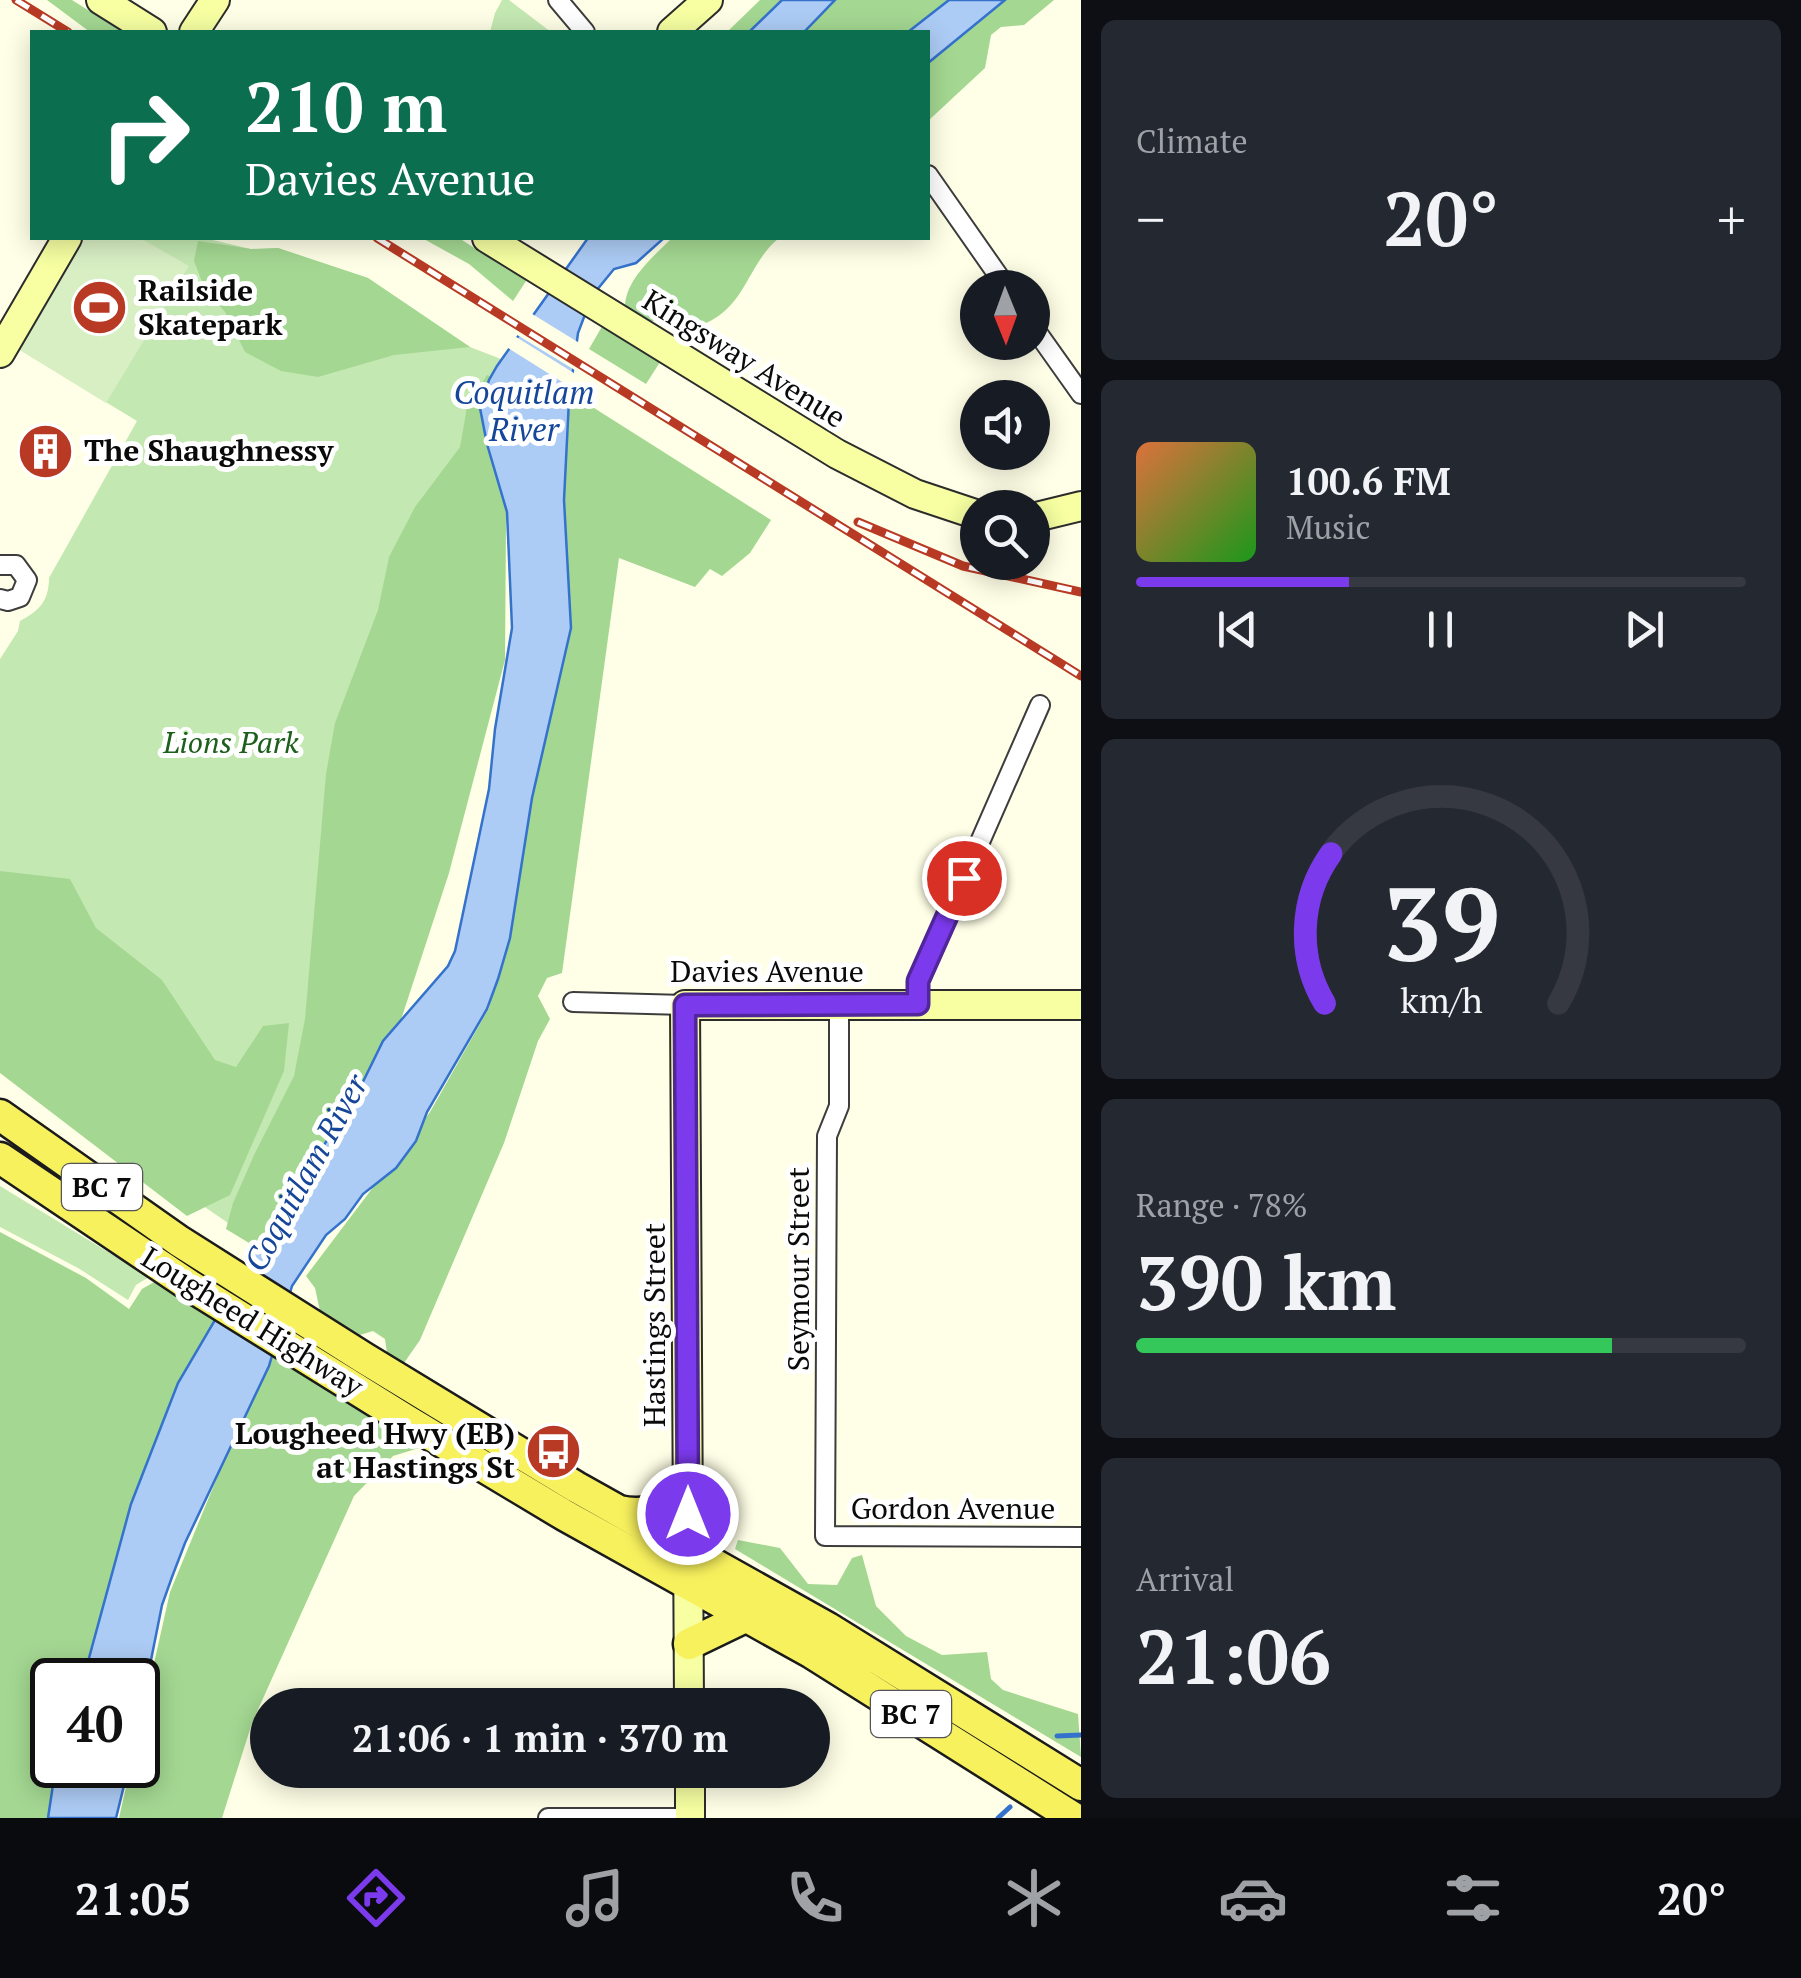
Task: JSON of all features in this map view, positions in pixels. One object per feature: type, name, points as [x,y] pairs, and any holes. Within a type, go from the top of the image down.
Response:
[{"type":"main road","name":"Lougheed Highway","points":[[0,1115],[206,1258],[513,1486],[844,1672],[1073,1818]]},
{"type":"main road","name":"Lougheed Highway","points":[[0,1158],[190,1284],[619,1511],[828,1628],[1081,1785]]},
{"type":"main road","points":[[619,1511],[637,1514],[662,1508],[676,1496],[688,1477]]},
{"type":"main road","points":[[689,1644],[745,1616]]},
{"type":"street","points":[[101,0],[149,30]]},
{"type":"street","points":[[195,30],[215,0]]},
{"type":"street","points":[[558,0],[583,30]]},
{"type":"street","points":[[674,30],[708,0]]},
{"type":"street","points":[[930,178],[994,270]]},
{"type":"street","points":[[0,353],[66,240]]},
{"type":"street","name":"Kingsway Avenue","points":[[489,240],[874,475],[960,510]]},
{"type":"street","points":[[0,333],[25,305]]},
{"type":"street","points":[[1050,350],[1081,394]]},
{"type":"street","points":[[1050,514],[1081,506]]},
{"type":"street","points":[[0,565],[16,565],[27,580],[20,597],[0,599]]},
{"type":"street","points":[[918,1004],[918,981],[1040,705]]},
{"type":"street","name":"Davies Avenue","points":[[574,1002],[1081,1005]]},
{"type":"street","name":"Hastings Street","points":[[685,1005],[689,1688]]},
{"type":"street","name":"Seymour Street","points":[[826,1536],[827,1136],[839,1106],[839,1005]]},
{"type":"street","name":"Gordon Avenue","points":[[826,1536],[1081,1537]]},
{"type":"street","points":[[548,1818],[690,1818],[690,1788]]},
{"type":"green space","points":[[47,0],[72,0],[120,30],[87,30]]},
{"type":"green space","points":[[502,0],[509,0],[548,30],[491,30]]},
{"type":"green space","points":[[760,0],[782,0],[751,30],[729,30]]},
{"type":"green space","points":[[835,0],[949,0],[911,30],[806,30]]},
{"type":"green space","points":[[1005,0],[1054,0],[1024,25],[1001,27],[991,35],[985,68],[930,119],[930,61]]},
{"type":"green space","name":"Lions Park","points":[[78,240],[213,240],[251,249],[278,248],[368,278],[470,347],[511,363],[263,1247],[0,1066],[0,659],[20,621],[45,599],[49,578],[137,421],[15,347]]},
{"type":"green space","name":"Railside Skatepark","points":[[78,240],[144,240],[189,266],[106,403],[15,347]]},
{"type":"green space","points":[[426,240],[462,240],[508,270],[528,278],[513,301],[469,264]]},
{"type":"green space","points":[[670,240],[777,240],[730,306],[706,323],[675,313],[650,322],[625,306],[630,287]]},
{"type":"green space","points":[[198,241],[251,249],[278,248],[368,278],[470,347],[394,355],[318,377],[281,371],[245,352],[225,312],[204,287],[194,261]]},
{"type":"green space","points":[[604,323],[662,359],[646,384],[589,349]]},
{"type":"green space","points":[[487,375],[499,379],[507,390],[505,660],[449,873],[397,1032],[274,1258],[226,1229],[255,1153],[294,1076],[305,1019],[326,774],[335,723],[378,610],[389,557],[415,507],[460,447],[467,407]]},
{"type":"green space","points":[[572,394],[771,520],[750,553],[722,576],[710,569],[695,587],[619,558],[562,973],[547,978],[538,996],[550,1019],[538,1041],[504,1143],[420,1340],[404,1363],[387,1353],[385,1339],[373,1331],[360,1335],[320,1311],[315,1288],[306,1276],[430,1112],[489,1008],[511,922],[563,415]]},
{"type":"green space","points":[[0,871],[70,879],[96,928],[162,980],[215,1060],[236,1067],[263,1026],[289,1023],[284,1071],[230,1195],[187,1216],[0,1073]]},
{"type":"green space","points":[[0,1186],[149,1277],[136,1285],[128,1300],[78,1268],[0,1227]]},
{"type":"green space","points":[[0,1232],[86,1278],[129,1309],[142,1289],[156,1281],[222,1324],[98,1658],[30,1658],[30,1788],[66,1788],[60,1818],[0,1818]]},
{"type":"green space","points":[[268,1354],[419,1448],[393,1456],[354,1496],[268,1688],[250,1688],[250,1729],[222,1818],[119,1818],[126,1788],[160,1788],[160,1658],[155,1658],[170,1592]]},
{"type":"green space","points":[[738,1540],[780,1548],[808,1584],[837,1585],[852,1558],[862,1555],[876,1606],[906,1636],[942,1655],[987,1652],[991,1679],[1003,1690],[1078,1714],[1081,1757],[735,1549]]},
{"type":"water","points":[[782,0],[835,0],[806,30],[751,30]]},
{"type":"water","points":[[949,0],[1005,0],[930,61],[930,30],[911,30]]},
{"type":"water","name":"Coquitlam River","points":[[587,240],[662,240],[636,263],[614,269],[592,296],[578,333],[569,400],[564,500],[571,628],[532,798],[510,938],[487,1009],[427,1112],[416,1141],[396,1168],[363,1194],[345,1219],[326,1235],[292,1286],[269,1366],[185,1543],[162,1605],[151,1658],[89,1658],[131,1504],[178,1383],[249,1262],[358,1092],[383,1041],[448,966],[455,951],[489,789],[512,628],[507,512],[480,408],[489,380]]},
{"type":"water","points":[[53,1788],[123,1788],[116,1818],[48,1818]]},
{"type":"pier","points":[[529,312],[581,344],[578,372],[514,333]]},
{"type":"pier","points":[[513,335],[577,375],[575,390],[505,346]]},
{"type":"waterway","points":[[1057,1736],[1081,1735]]},
{"type":"waterway","points":[[998,1818],[1010,1807]]},
{"type":"railway","points":[[16,0],[65,30]]},
{"type":"railway","points":[[380,240],[1081,676]]},
{"type":"railway","points":[[858,522],[963,566],[1081,592]]},
{"type":"place","name":"Railside Skatepark","points":[[99,308]]},
{"type":"place","name":"The Shaughnessy","points":[[45,451]]},
{"type":"place","name":"Lougheed Hwy (EB) at Hastings St","points":[[554,1451]]},
{"type":"route","points":[[688,1514],[685,1005],[918,1004],[918,981],[964,878]]}]
